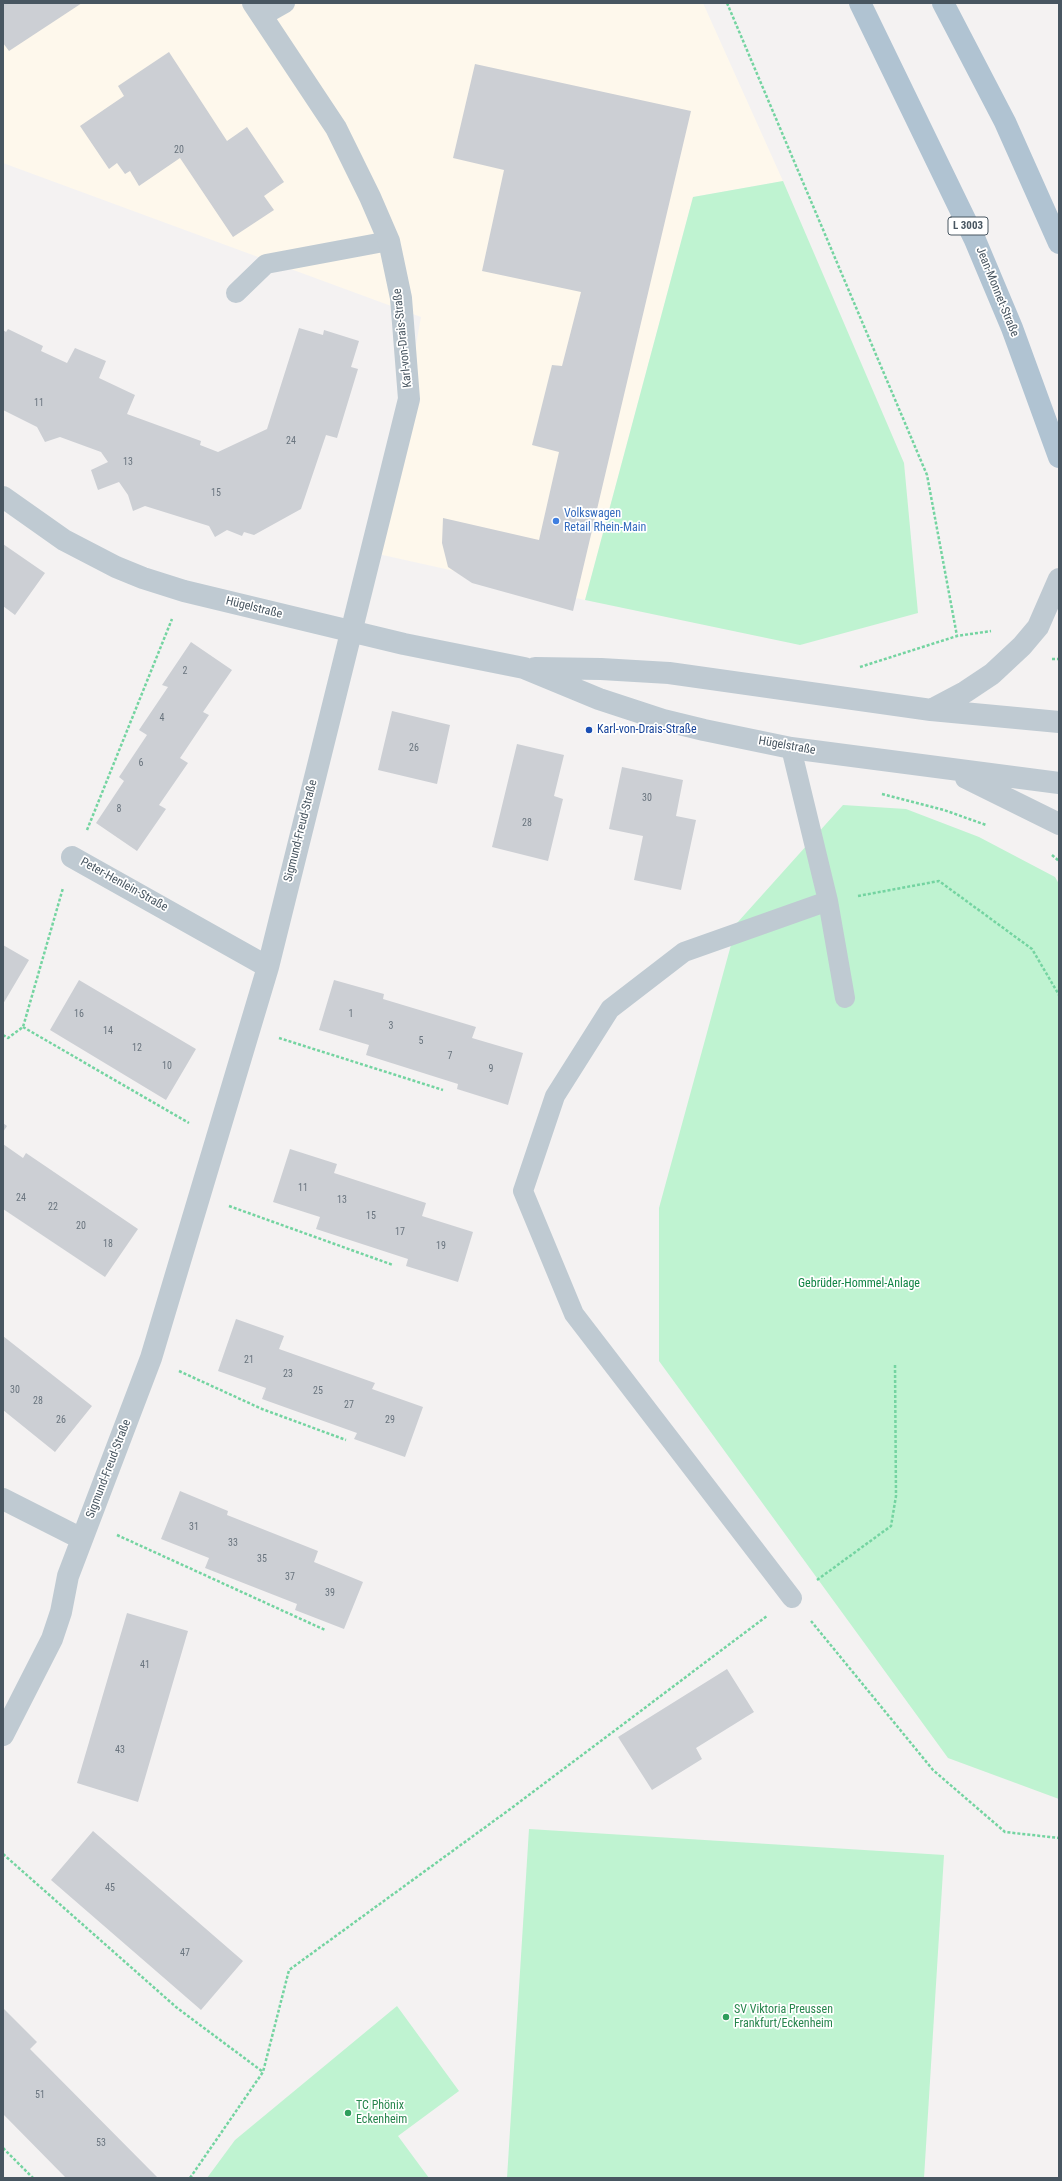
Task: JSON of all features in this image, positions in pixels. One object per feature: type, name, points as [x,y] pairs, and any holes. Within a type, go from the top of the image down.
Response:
[{"type":"main road","name":"Jean-Monnet-Straße","points":[[860,3],[975,240],[1012,328],[1059,457]]},
{"type":"main road","points":[[943,3],[1005,122],[1059,243]]},
{"type":"street","name":"Karl-von-Drais-Straße","points":[[258,10],[336,128],[370,197],[389,241],[401,298],[409,399],[351,632]]},
{"type":"street","name":"Hügelstraße","points":[[3,497],[64,540],[116,567],[143,578],[184,591],[351,632],[524,668],[599,699],[663,720],[791,748],[951,771],[1059,783]]},
{"type":"street","points":[[931,710],[965,692],[992,674],[1022,646],[1038,627],[1059,579]]},
{"type":"street","name":"Sigmund-Freud-Straße","points":[[3,1735],[52,1639],[61,1612],[68,1576],[151,1358],[268,967],[351,632]]},
{"type":"street","name":"Hügelstraße","points":[[524,668],[601,669],[669,673],[931,710],[1059,722]]},
{"type":"street","points":[[951,771],[1059,824]]},
{"type":"street","name":"Peter-Henlein-Straße","points":[[74,857],[268,967]]},
{"type":"street","points":[[3,1499],[85,1531]]},
{"type":"lane","points":[[258,10],[285,3]]},
{"type":"lane","points":[[236,293],[266,264],[389,241]]},
{"type":"lane","points":[[791,748],[828,902],[845,998]]},
{"type":"lane","points":[[792,1598],[574,1314],[524,1191],[556,1096],[610,1009],[684,952],[828,902]]},
{"type":"path","points":[[727,3],[927,475],[957,636]]},
{"type":"path","points":[[74,857],[184,591]]},
{"type":"path","points":[[855,669],[957,636],[996,631]]},
{"type":"path","points":[[880,793],[944,810],[988,826]]},
{"type":"path","points":[[1050,853],[1059,861]]},
{"type":"path","name":"Peter-Henlein-Straße","points":[[23,1027],[74,857]]},
{"type":"path","points":[[828,902],[939,881],[1032,949],[1059,995]]},
{"type":"path","points":[[3,1035],[8,1038],[23,1027],[217,1139]]},
{"type":"path","points":[[250,1029],[443,1090]]},
{"type":"path","points":[[200,1196],[393,1265]]},
{"type":"path","points":[[151,1358],[262,1409],[346,1440]]},
{"type":"path","points":[[190,2178],[263,2072],[288,1970],[513,1807],[792,1598],[891,1526],[896,1496],[895,1365]]},
{"type":"path","points":[[85,1531],[325,1630]]},
{"type":"path","points":[[792,1598],[933,1770],[1006,1832],[1059,1838]]},
{"type":"path","points":[[3,1854],[176,2007],[263,2072]]},
{"type":"path","points":[[3,2148],[33,2178]]},
{"type":"shaded area","points":[[3,3],[703,3],[783,181],[693,197],[585,600],[378,554],[421,317],[3,163]]},
{"type":"green space","points":[[783,181],[904,463],[918,613],[800,645],[585,600],[693,197]]},
{"type":"green space","name":"Gebrüder-Hommel-Anlage","points":[[843,805],[906,809],[979,837],[1055,877],[1059,884],[1059,1799],[948,1758],[659,1361],[659,1208],[737,923]]},
{"type":"green space","name":"SV Viktoria Preussen Frankfurt/Eckenheim","points":[[529,1829],[944,1855],[924,2178],[507,2178]]},
{"type":"green space","name":"TC Phönix Eckenheim","points":[[397,2006],[459,2091],[398,2136],[429,2178],[207,2178],[235,2140]]},
{"type":"building","points":[[3,3],[82,3],[9,51],[3,43]]},
{"type":"building","points":[[169,52],[227,141],[247,127],[284,182],[264,196],[274,210],[233,237],[180,158],[139,186],[130,171],[125,174],[117,163],[109,169],[80,126],[124,96],[118,86]]},
{"type":"building","points":[[475,64],[691,111],[573,611],[472,583],[448,567],[442,543],[443,518],[539,540],[559,452],[532,445],[552,365],[562,366],[581,292],[482,271],[504,170],[453,158]]},
{"type":"building","points":[[299,328],[323,335],[324,330],[359,341],[351,367],[358,369],[337,438],[326,435],[301,509],[254,535],[244,532],[242,536],[227,530],[215,537],[209,526],[145,506],[133,511],[128,495],[119,482],[98,490],[91,470],[108,462],[101,452],[60,437],[45,442],[37,427],[3,410],[3,330],[6,332],[8,329],[43,346],[41,351],[67,363],[75,348],[106,361],[99,378],[135,395],[127,414],[201,441],[200,445],[218,452],[267,429]]},
{"type":"building","points":[[3,544],[45,573],[15,615],[3,606]]},
{"type":"building","points":[[191,642],[232,670],[203,712],[209,715],[180,758],[188,763],[159,805],[166,809],[137,851],[96,823],[124,781],[119,777],[147,735],[139,730],[168,687],[162,685]]},
{"type":"building","points":[[392,711],[450,725],[437,784],[378,770]]},
{"type":"building","points":[[517,744],[564,755],[554,796],[563,799],[548,861],[492,847]]},
{"type":"building","points":[[622,767],[683,780],[676,816],[696,820],[681,890],[634,880],[643,836],[609,829]]},
{"type":"building","points":[[3,945],[29,960],[3,1004]]},
{"type":"building","points":[[79,980],[196,1049],[166,1100],[50,1030]]},
{"type":"building","points":[[334,980],[384,994],[383,999],[476,1027],[472,1038],[523,1053],[508,1105],[457,1089],[458,1084],[366,1055],[369,1045],[319,1030]]},
{"type":"building","points":[[3,1123],[7,1126],[3,1132]]},
{"type":"building","points":[[3,1144],[23,1158],[26,1153],[138,1229],[105,1277],[3,1209]]},
{"type":"building","points":[[290,1149],[337,1164],[334,1173],[426,1203],[422,1216],[473,1232],[458,1282],[406,1266],[408,1259],[316,1229],[320,1217],[273,1202]]},
{"type":"building","points":[[236,1319],[284,1336],[279,1349],[375,1383],[372,1389],[423,1407],[405,1457],[354,1439],[357,1433],[262,1399],[266,1388],[218,1371]]},
{"type":"building","points":[[3,1336],[92,1406],[55,1452],[3,1410]]},
{"type":"building","points":[[180,1491],[228,1511],[227,1515],[318,1551],[314,1562],[363,1582],[344,1629],[295,1610],[297,1604],[205,1568],[209,1558],[161,1539]]},
{"type":"building","points":[[127,1613],[188,1631],[138,1802],[77,1783]]},
{"type":"building","points":[[727,1669],[754,1712],[696,1748],[702,1759],[652,1790],[618,1737]]},
{"type":"building","points":[[93,1831],[243,1961],[201,2010],[51,1880]]},
{"type":"building","points":[[3,2008],[37,2042],[30,2049],[158,2178],[66,2178],[3,2114]]},
{"type":"place","name":"Volkswagen Retail Rhein-Main","points":[[556,521]]},
{"type":"place","name":"Karl-von-Drais-Straße","points":[[589,730]]},
{"type":"place","name":"SV Viktoria Preussen Frankfurt/Eckenheim","points":[[726,2017]]},
{"type":"place","name":"TC Phönix Eckenheim","points":[[348,2113]]}]
